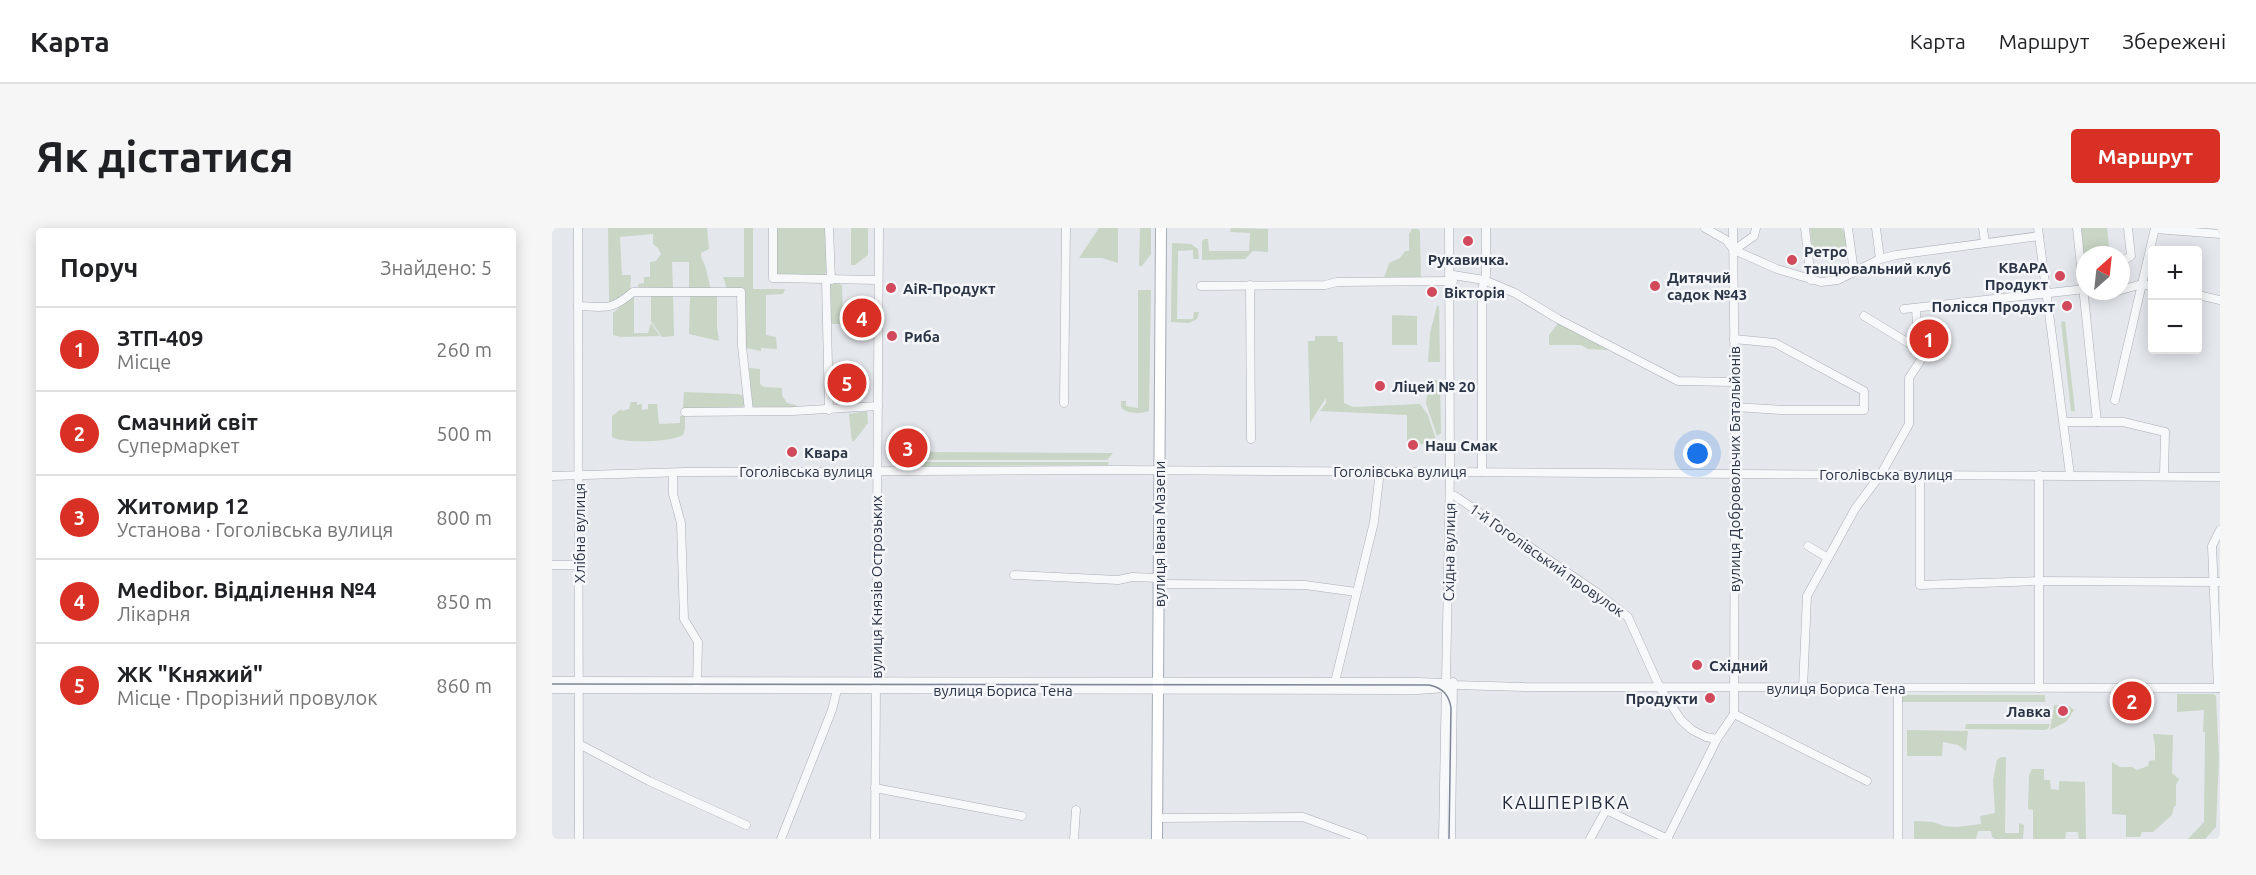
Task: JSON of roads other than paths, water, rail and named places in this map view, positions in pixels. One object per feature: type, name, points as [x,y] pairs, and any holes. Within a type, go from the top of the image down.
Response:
[{"type":"main road","name":"вулиця Івана Мазепи","points":[[1157,839],[1161,228]]},
{"type":"street","name":"Хлібна вулиця","points":[[578,228],[579,839]]},
{"type":"street","points":[[773,228],[773,278],[878,280]]},
{"type":"street","points":[[829,410],[830,228]]},
{"type":"street","name":"вулиця Князів Острозьких","points":[[874,839],[879,228]]},
{"type":"street","points":[[1064,403],[1066,228]]},
{"type":"street","name":"Східна вулиця","points":[[1450,228],[1453,471],[1449,686],[1452,839]]},
{"type":"street","points":[[1482,472],[1482,290],[1486,228]]},
{"type":"street","points":[[1705,228],[1726,240],[1734,250],[1777,269],[1811,280],[1828,281],[1896,255],[1985,243],[2038,232],[2070,475]]},
{"type":"street","name":"вулиця Добровольчих Батальйонів","points":[[1733,228],[1734,714]]},
{"type":"street","points":[[1734,250],[1754,236],[1756,228]]},
{"type":"street","points":[[1805,228],[1811,280]]},
{"type":"street","points":[[1848,228],[1854,272]]},
{"type":"street","points":[[1876,228],[1880,260]]},
{"type":"street","points":[[1983,228],[1985,243]]},
{"type":"street","points":[[2077,228],[2080,246]]},
{"type":"street","points":[[2128,228],[2130,246]]},
{"type":"street","points":[[2115,400],[2155,229],[2220,234]]},
{"type":"street","points":[[1201,286],[1484,280],[1515,293],[1558,319],[1678,381],[1734,382]]},
{"type":"street","points":[[2130,287],[2142,284],[2148,285]]},
{"type":"street","points":[[1250,285],[1251,439]]},
{"type":"street","points":[[1904,309],[2076,290]]},
{"type":"street","points":[[579,306],[613,307],[634,292],[741,292],[742,346],[748,411]]},
{"type":"street","points":[[2202,296],[2220,300]]},
{"type":"street","points":[[2085,300],[2097,422]]},
{"type":"street","points":[[1803,688],[1807,596],[1855,509],[1881,474],[1909,424],[1909,378],[1926,352],[1918,342],[1916,308]]},
{"type":"street","points":[[1864,316],[1910,344],[1918,342]]},
{"type":"street","points":[[1734,339],[1775,343],[1864,391],[1864,410],[1782,410],[1735,407]]},
{"type":"street","points":[[685,412],[829,410],[878,406]]},
{"type":"street","points":[[2064,422],[2123,422],[2165,432],[2164,476]]},
{"type":"street","name":"Гоголівська вулиця","points":[[552,476],[673,473],[1160,470],[2220,477]]},
{"type":"street","points":[[1334,686],[1374,522],[1380,471]]},
{"type":"street","name":"Східна вулиця","points":[[1443,839],[1455,496],[1453,471]]},
{"type":"street","points":[[673,473],[674,499],[681,523],[684,619],[698,642],[697,685]]},
{"type":"street","points":[[1920,474],[1920,585],[2039,581],[2216,582]]},
{"type":"street","points":[[2039,475],[2039,688]]},
{"type":"street","name":"1-й Гоголівський провулок","points":[[1455,496],[1596,592],[1628,617],[1660,688],[1681,720],[1692,730],[1706,737],[1717,739]]},
{"type":"street","points":[[2219,688],[2216,582],[2212,546],[2220,530]]},
{"type":"street","points":[[1808,546],[1828,558]]},
{"type":"street","points":[[552,565],[579,565]]},
{"type":"street","points":[[1014,574],[1118,580],[1132,577],[1159,581],[1305,585],[1356,592]]},
{"type":"street","name":"вулиця Бориса Тена","points":[[552,681],[579,685],[2219,688]]},
{"type":"street","name":"вулиця Бориса Тена","points":[[552,689],[579,685]]},
{"type":"street","name":"вулиця Бориса Тена","points":[[697,685],[837,690],[876,686]]},
{"type":"street","points":[[1898,688],[1898,839]]},
{"type":"street","points":[[781,839],[832,710],[837,690]]},
{"type":"street","points":[[1590,839],[1605,810],[1668,839],[1717,739],[1734,714],[1867,781]]},
{"type":"street","points":[[579,744],[649,782],[746,825]]},
{"type":"street","points":[[875,788],[1022,816]]},
{"type":"street","points":[[1074,839],[1076,810]]},
{"type":"street","points":[[1157,818],[1303,817],[1363,839]]},
{"type":"tram line","points":[[552,684],[1429,685],[1444,693],[1449,699],[1451,708],[1449,839]]},
{"type":"place","name":"Рукавичка.","points":[[1468,241]]},
{"type":"place","name":"Ретро танцювальний клуб","points":[[1792,260]]},
{"type":"place","name":"КВАРА Продукт","points":[[2060,276]]},
{"type":"place","name":"Дитячий садок №43","points":[[1655,286]]},
{"type":"place","name":"AiR-Продукт","points":[[891,288]]},
{"type":"place","name":"Вікторія","points":[[1432,292]]},
{"type":"place","name":"Полісся Продукт","points":[[2067,306]]},
{"type":"place","name":"Medibor. Відділення №4","points":[[862,318]]},
{"type":"place","name":"Риба","points":[[892,336]]},
{"type":"place","name":"ЗТП-409","points":[[1929,339]]},
{"type":"place","name":"ЖК \"Княжий\"","points":[[847,383]]},
{"type":"place","name":"Ліцей № 20","points":[[1380,386]]},
{"type":"place","name":"Наш Смак","points":[[1413,445]]},
{"type":"place","name":"Житомир 12","points":[[908,448]]},
{"type":"place","name":"Квара","points":[[792,452]]},
{"type":"place","name":"Східний","points":[[1697,665]]},
{"type":"place","name":"Продукти","points":[[1710,698]]},
{"type":"place","name":"Смачний світ","points":[[2132,701]]},
{"type":"place","name":"Лавка","points":[[2063,711]]},
{"type":"district","name":"КАШПЕРІВКА","points":[[1566,802]]}]
